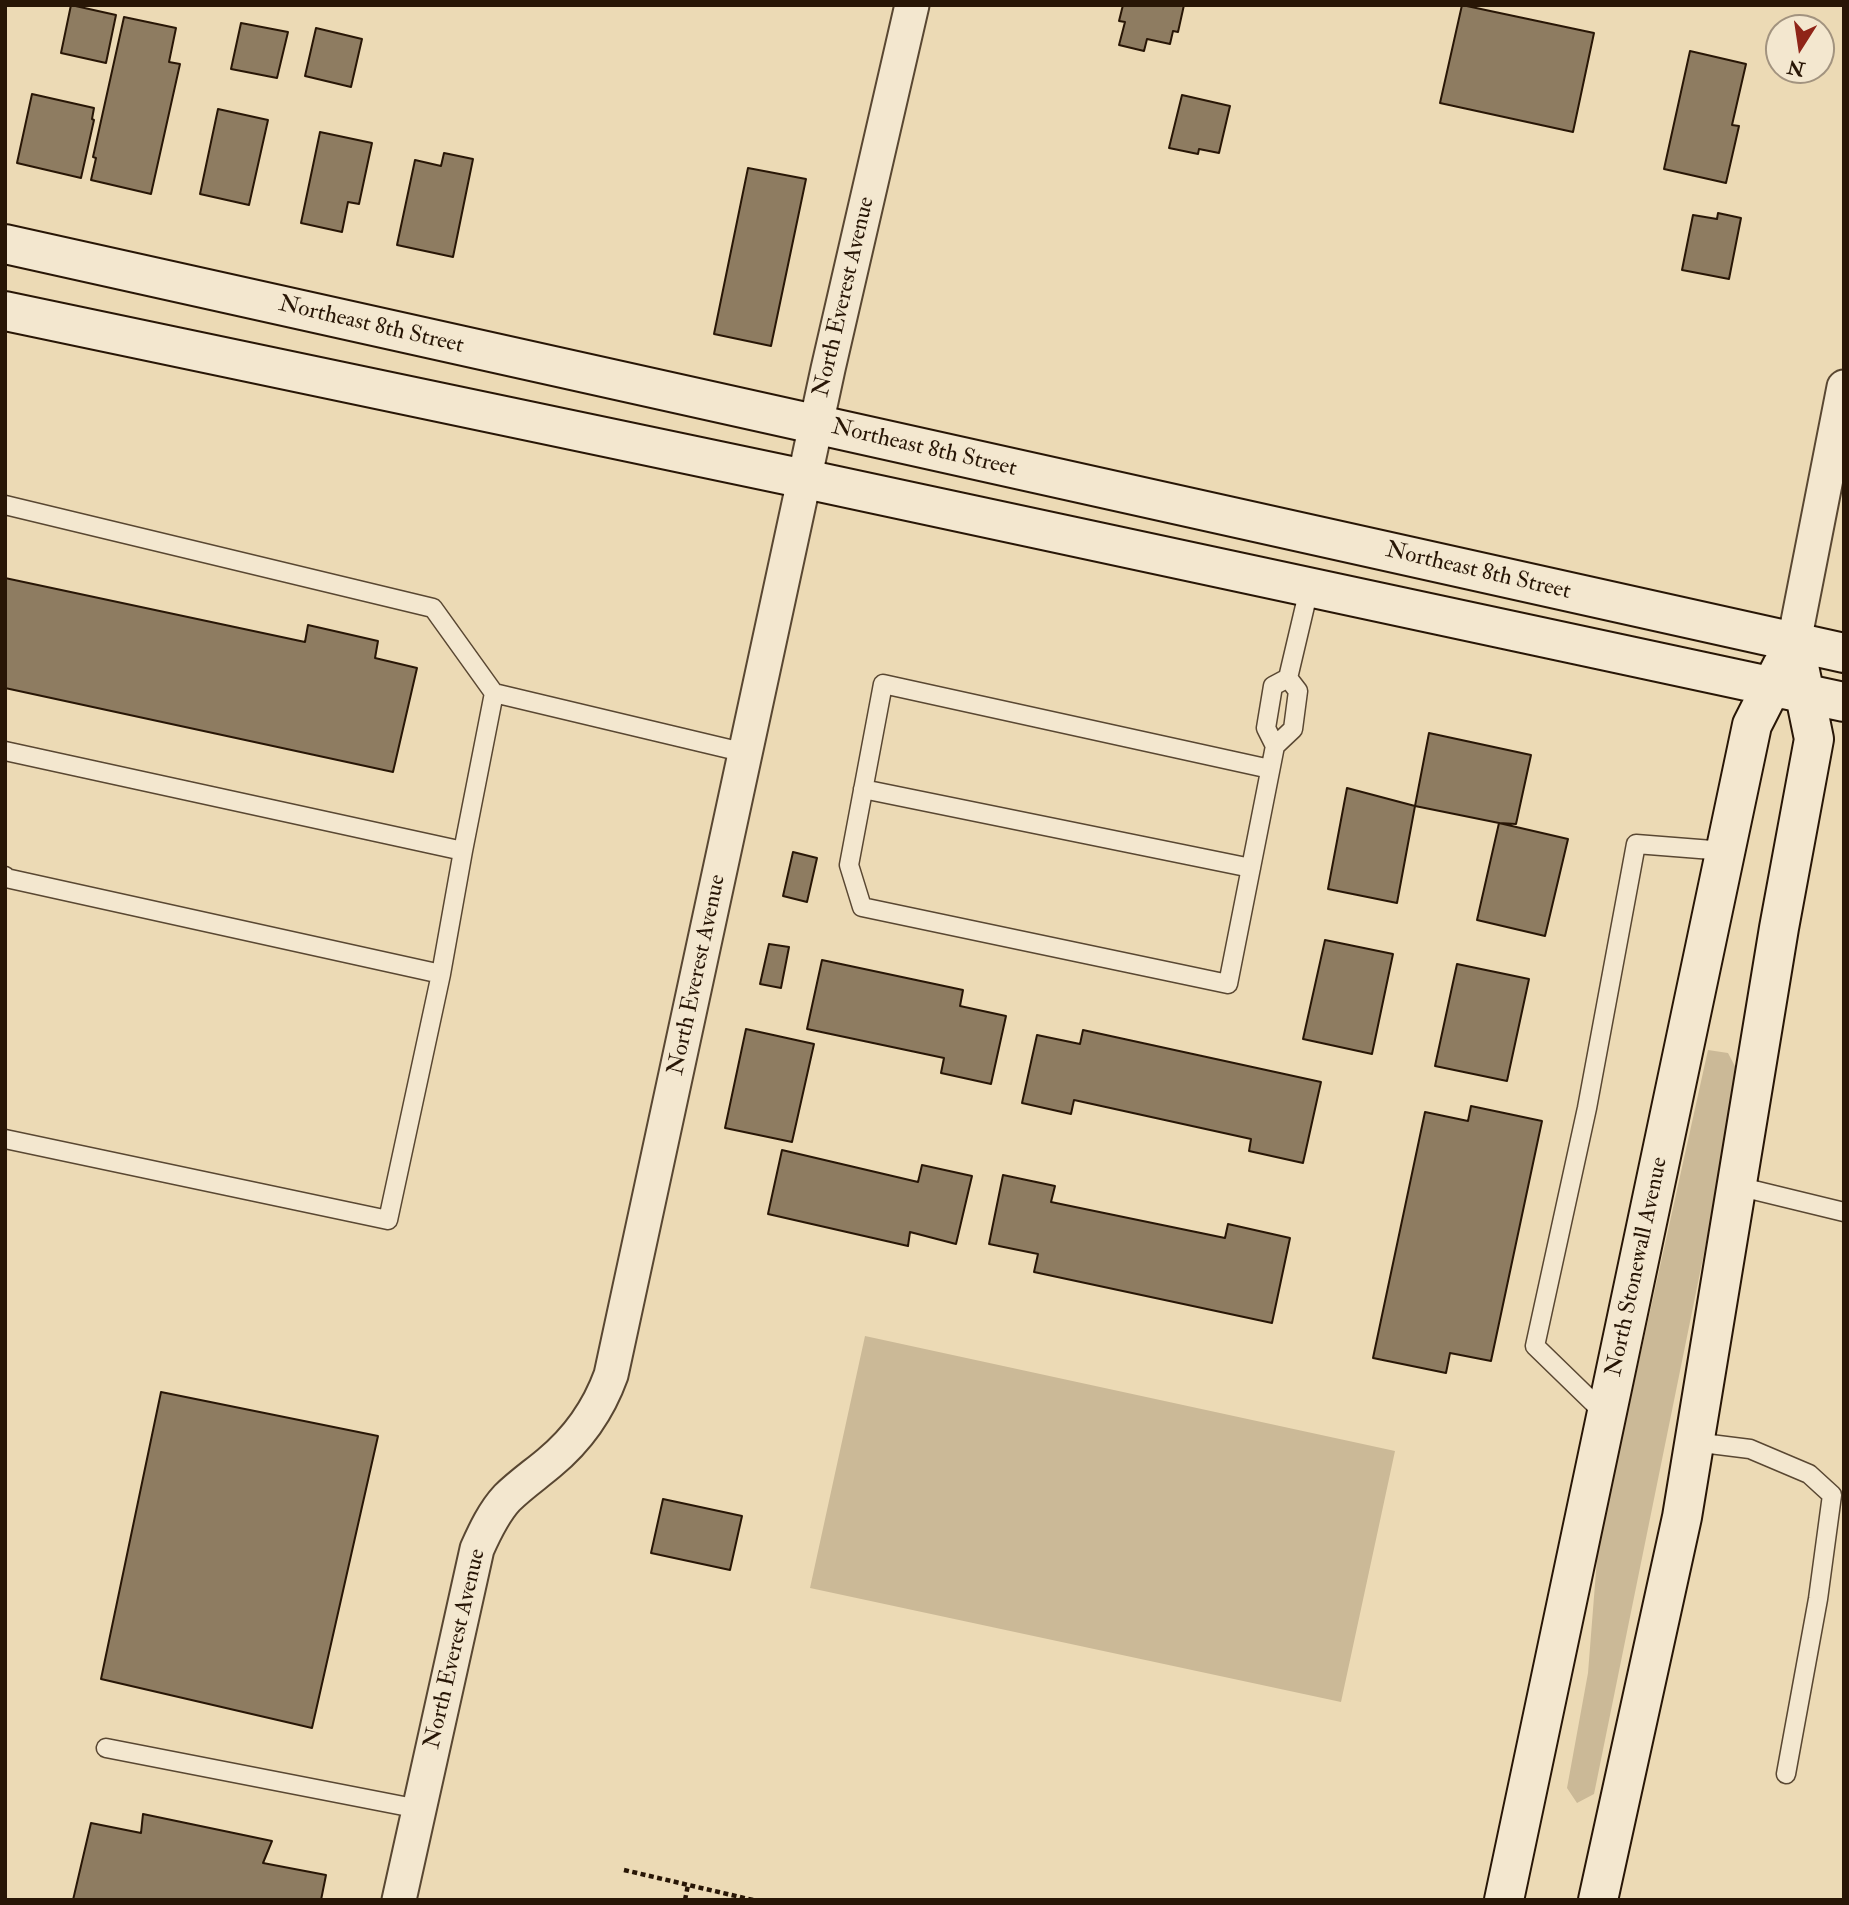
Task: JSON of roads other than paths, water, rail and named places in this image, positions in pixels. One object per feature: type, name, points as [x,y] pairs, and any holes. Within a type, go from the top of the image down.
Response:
[{"type":"main road","name":"Northeast 8th Street","points":[[5,244],[1844,653]]},
{"type":"main road","points":[[5,311],[1844,702]]},
{"type":"main road","name":"North Stonewall Avenue","points":[[1504,1900],[1752,725],[1788,691],[1794,642]]},
{"type":"main road","points":[[1598,1900],[1682,1517],[1779,929],[1814,739],[1788,691]]},
{"type":"street","name":"North Everest Avenue","points":[[399,1900],[477,1549],[485,1531],[507,1498],[579,1435],[598,1407],[611,1376],[816,425],[912,5]]},
{"type":"street","name":"North Stonewall Avenue","points":[[1794,642],[1844,387]]},
{"type":"lane","points":[[5,505],[433,608],[494,693],[746,753]]},
{"type":"lane","points":[[1275,746],[1266,728],[1273,686],[1288,678],[1309,589]]},
{"type":"lane","points":[[1270,769],[883,684],[849,865],[862,906],[1228,984],[1275,746],[1293,729],[1298,691],[1288,678]]},
{"type":"lane","points":[[5,1139],[388,1220],[442,974],[494,693]]},
{"type":"lane","points":[[5,751],[463,851]]},
{"type":"lane","points":[[863,789],[1251,868]]},
{"type":"lane","points":[[1606,1416],[1535,1346],[1587,1108],[1636,844],[1725,851]]},
{"type":"lane","points":[[5,876],[442,974]]},
{"type":"lane","points":[[1737,1186],[1844,1212]]},
{"type":"lane","points":[[1694,1442],[1750,1449],[1809,1474],[1832,1495],[1818,1599],[1786,1774]]},
{"type":"lane","points":[[106,1748],[419,1809]]}]
